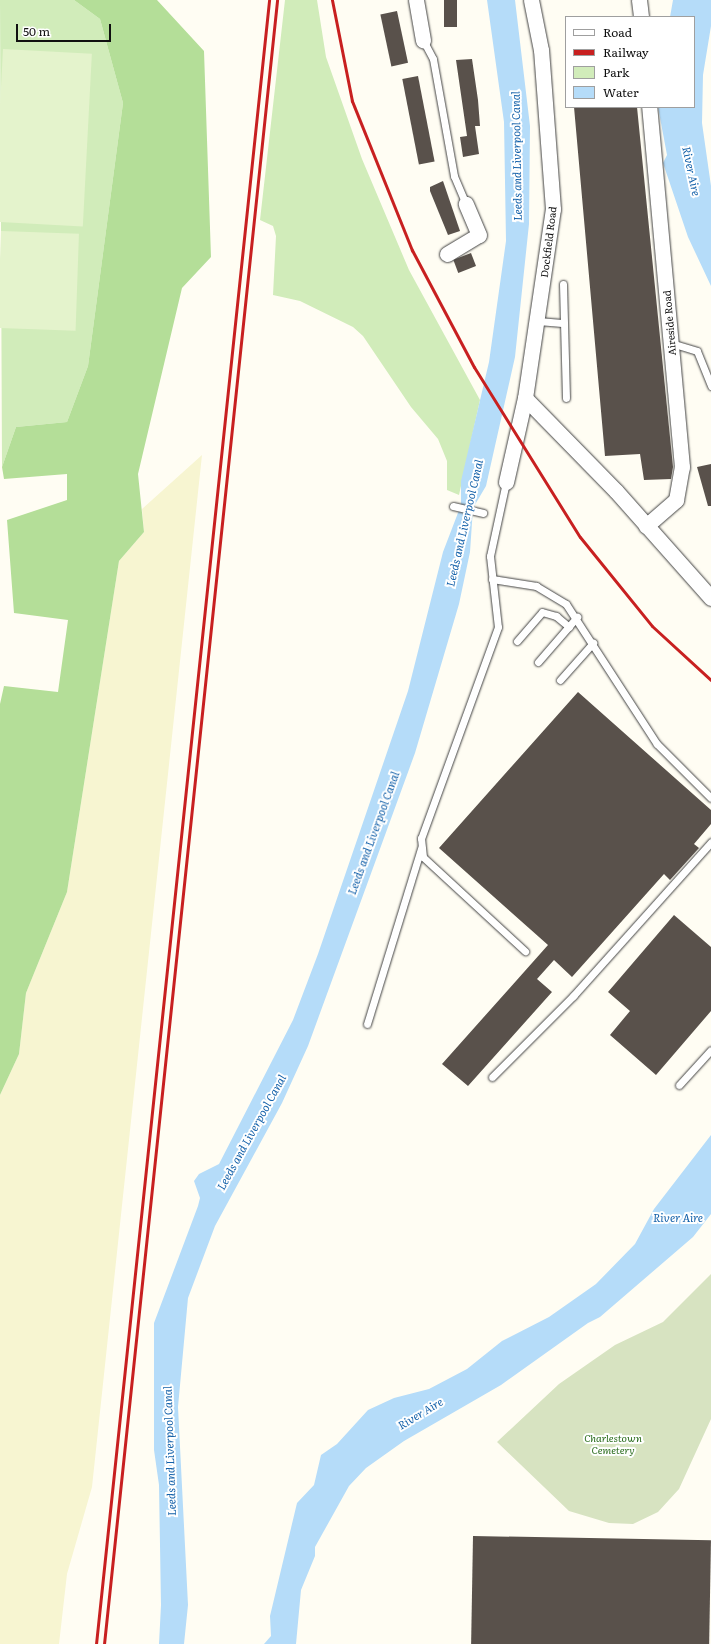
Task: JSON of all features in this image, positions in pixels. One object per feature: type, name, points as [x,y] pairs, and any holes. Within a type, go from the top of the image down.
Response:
[{"type":"street","points":[[416,0],[423,40]]},
{"type":"street","name":"Dockfield Road","points":[[506,482],[525,398],[538,321],[553,209],[541,50],[531,0]]},
{"type":"street","points":[[639,0],[641,16]]},
{"type":"street","name":"Aireside Road","points":[[646,526],[676,500],[682,467],[649,108]]},
{"type":"street","points":[[447,254],[479,235],[466,204]]},
{"type":"street","points":[[525,398],[646,526],[711,598]]},
{"type":"lane","points":[[423,40],[433,59],[454,176],[466,204]]},
{"type":"lane","points":[[563,284],[562,323],[566,398]]},
{"type":"lane","points":[[538,321],[562,323]]},
{"type":"lane","points":[[671,343],[697,351],[711,386]]},
{"type":"lane","points":[[506,482],[490,556],[498,627],[420,838],[423,857],[525,951]]},
{"type":"lane","points":[[453,506],[483,513]]},
{"type":"lane","points":[[492,579],[546,590],[566,604],[577,617],[657,744],[711,798]]},
{"type":"lane","points":[[516,641],[542,612],[556,616],[569,627]]},
{"type":"lane","points":[[538,662],[577,617]]},
{"type":"lane","points":[[560,680],[593,643]]},
{"type":"lane","points":[[492,1076],[573,996],[711,842]]},
{"type":"lane","points":[[367,1024],[422,846]]},
{"type":"lane","points":[[679,1085],[711,1050]]},
{"type":"shaded area","points":[[202,455],[92,1487],[67,1574],[59,1644],[0,1644],[0,1095],[19,1054],[26,993],[67,892],[119,561],[144,532],[142,509]]},
{"type":"green space","points":[[0,0],[74,0],[100,19],[123,103],[88,366],[67,422],[16,427],[2,467]]},
{"type":"green space","points":[[74,0],[157,0],[204,51],[211,257],[182,288],[138,474],[144,532],[119,561],[67,892],[26,993],[19,1054],[0,1095],[0,704],[4,686],[58,692],[68,620],[14,613],[7,520],[67,500],[67,474],[4,479],[2,467],[16,427],[67,422],[88,366],[123,103],[100,19]]},
{"type":"green space","points":[[285,0],[317,0],[326,57],[362,159],[409,270],[480,400],[459,495],[447,490],[447,461],[438,439],[411,407],[363,336],[353,327],[300,301],[273,295],[276,236],[273,226],[260,220]]},
{"type":"green space","points":[[3,49],[92,54],[83,226],[0,222],[0,106]]},
{"type":"green space","points":[[1,231],[79,234],[76,331],[0,328]]},
{"type":"green space","name":"Charlestown Cemetery","points":[[711,1274],[711,1419],[679,1489],[658,1512],[633,1524],[609,1523],[569,1511],[497,1442],[559,1384],[615,1345],[663,1322]]},
{"type":"water","name":"Leeds and Liverpool Canal","points":[[487,0],[515,0],[530,126],[529,224],[515,357],[486,486],[473,508],[470,552],[459,604],[415,753],[308,1046],[282,1103],[215,1226],[188,1298],[178,1407],[188,1605],[184,1644],[159,1644],[161,1605],[159,1485],[154,1450],[154,1323],[198,1206],[200,1198],[194,1181],[199,1174],[219,1164],[293,1020],[318,954],[408,691],[443,552],[461,505],[461,481],[489,362],[506,241],[504,122]]},
{"type":"water","name":"River Aire","points":[[673,0],[711,0],[711,26],[703,75],[702,123],[711,186],[711,286],[688,237],[663,163],[667,155],[658,108],[695,108],[695,16],[670,16]]},
{"type":"water","name":"River Aire","points":[[711,1135],[711,1214],[693,1237],[600,1317],[588,1323],[501,1385],[404,1441],[366,1468],[349,1486],[315,1547],[315,1556],[301,1590],[296,1644],[264,1644],[271,1636],[270,1616],[297,1503],[314,1485],[321,1455],[337,1444],[368,1410],[394,1398],[429,1389],[467,1369],[502,1341],[549,1317],[596,1284],[635,1244],[654,1209]]},
{"type":"building","points":[[444,0],[457,0],[457,27],[444,27]]},
{"type":"building","points":[[397,11],[408,63],[391,66],[380,15]]},
{"type":"building","points":[[472,59],[480,126],[475,126],[479,154],[463,157],[460,137],[467,136],[456,60]]},
{"type":"building","points":[[418,76],[435,161],[419,164],[402,79]]},
{"type":"building","points":[[574,108],[637,108],[673,467],[671,479],[644,480],[640,454],[605,456]]},
{"type":"building","points":[[443,181],[460,231],[448,235],[430,191],[430,187]]},
{"type":"building","points":[[471,253],[476,266],[458,273],[453,260]]},
{"type":"building","points":[[711,464],[711,506],[708,506],[697,467]]},
{"type":"building","points":[[578,692],[711,810],[711,824],[694,844],[699,848],[670,880],[664,874],[572,977],[554,960],[537,979],[552,992],[468,1086],[442,1064],[548,945],[439,848]]},
{"type":"building","points":[[674,915],[711,947],[711,1011],[656,1075],[610,1035],[630,1011],[608,992]]},
{"type":"building","points":[[473,1536],[711,1540],[709,1644],[471,1644]]},
{"type":"railway","points":[[96,1644],[269,0]]},
{"type":"railway","points":[[104,1644],[277,0]]},
{"type":"railway","points":[[332,0],[352,101],[412,250],[474,367],[580,537],[652,626],[711,680]]}]
